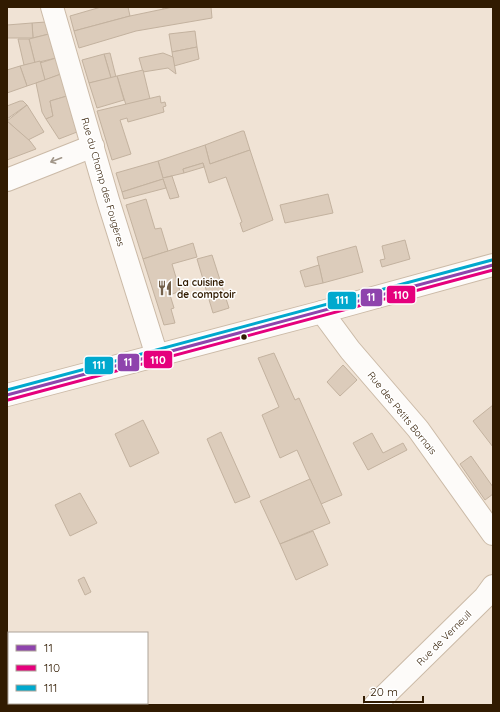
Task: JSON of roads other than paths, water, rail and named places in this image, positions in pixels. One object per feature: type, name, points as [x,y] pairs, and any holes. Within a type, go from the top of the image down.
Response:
[{"type":"street","name":"Rue du Champ des Fougères","points":[[52,7],[157,356]]},
{"type":"street","points":[[7,180],[93,146]]},
{"type":"street","points":[[7,395],[322,312],[493,265]]},
{"type":"street","name":"Rue des Petits Bornais","points":[[322,312],[350,350],[418,429],[493,534]]},
{"type":"street","name":"Rue de Verneuil","points":[[375,705],[479,602],[493,586]]},
{"type":"place","name":"La cuisine de comptoir","points":[[165,288]]}]
